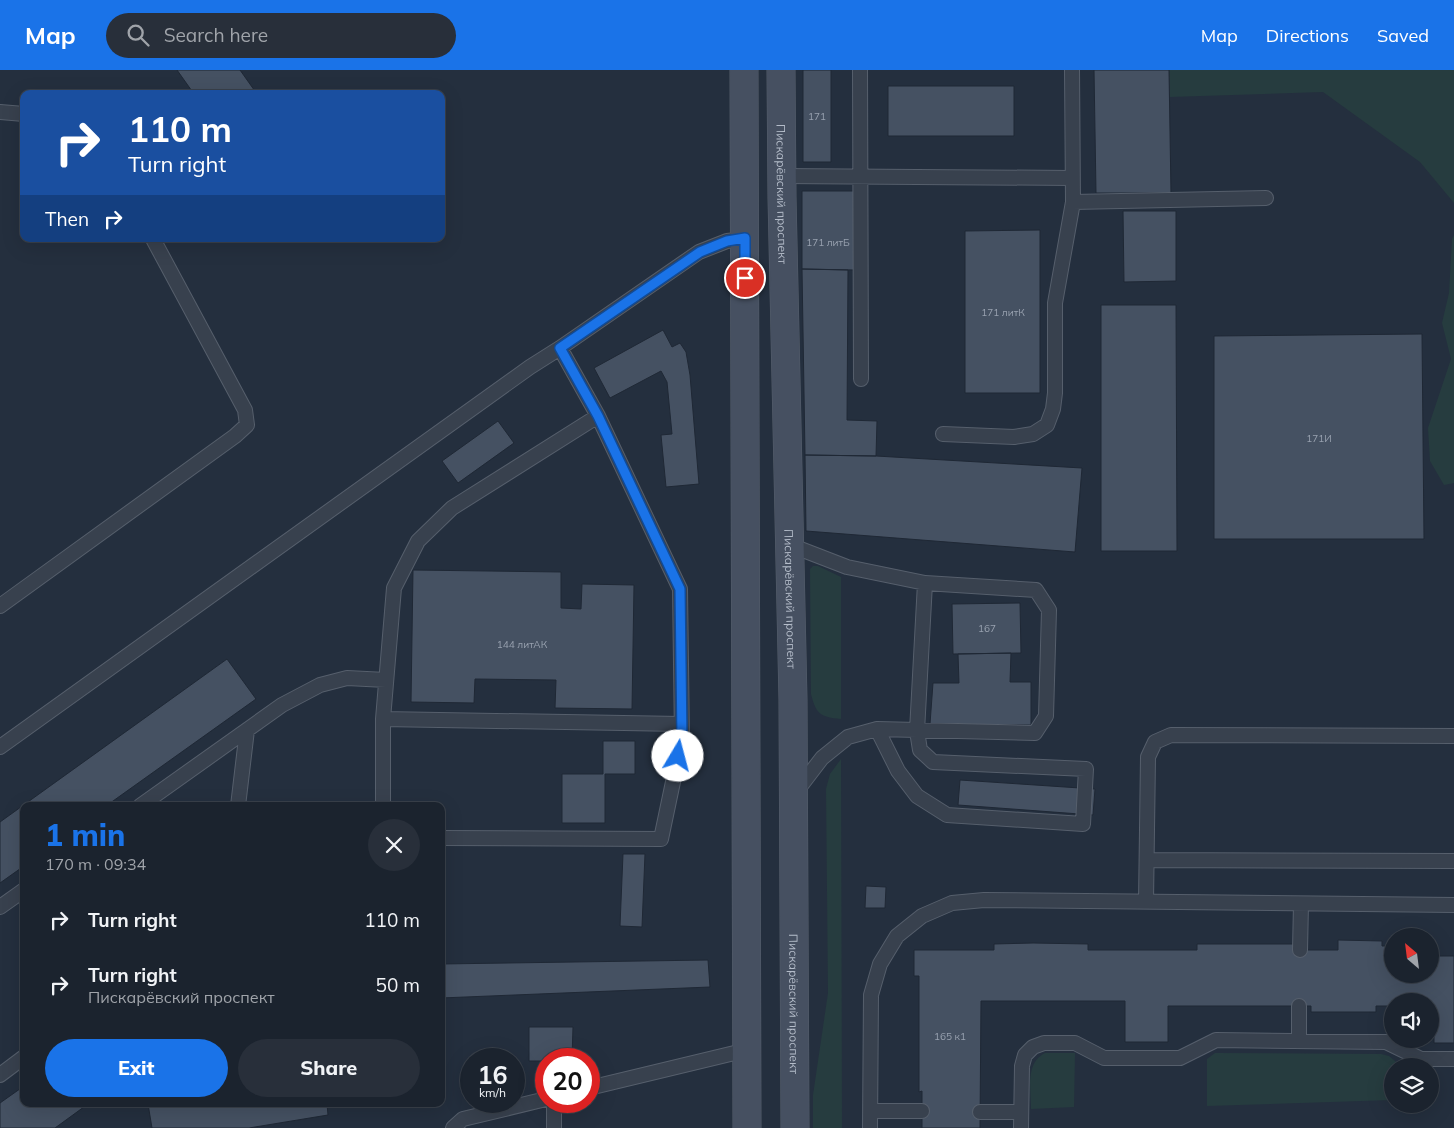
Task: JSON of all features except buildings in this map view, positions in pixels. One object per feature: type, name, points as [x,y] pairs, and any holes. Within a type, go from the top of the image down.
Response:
[{"type":"main road","points":[[744,70],[747,1128]]},
{"type":"main road","name":"Пискарёвский проспект","points":[[782,70],[782,176],[794,795],[795,1128]]},
{"type":"lane","points":[[860,70],[861,379]]},
{"type":"lane","points":[[943,434],[1014,437],[1033,434],[1047,425],[1053,409],[1055,393],[1055,303],[1073,202],[1072,70]]},
{"type":"lane","points":[[0,112],[20,114]]},
{"type":"lane","points":[[782,176],[1072,178]]},
{"type":"lane","points":[[1073,202],[1266,198]]},
{"type":"lane","points":[[0,747],[530,367],[700,252],[727,241],[745,238]]},
{"type":"lane","points":[[0,606],[235,436],[247,425],[245,410],[154,242]]},
{"type":"lane","points":[[445,838],[661,839],[682,739],[680,589],[598,416],[560,348]]},
{"type":"lane","points":[[382,802],[383,719],[394,588],[418,542],[452,508],[598,416]]},
{"type":"lane","points":[[790,545],[847,568],[925,583],[1036,590],[1049,610],[1046,716],[1035,733],[878,729],[848,737],[822,758],[794,795]]},
{"type":"lane","points":[[878,729],[898,771],[917,796],[947,815],[1083,824],[1086,770],[933,762],[920,750],[917,731],[925,583]]},
{"type":"lane","points":[[146,802],[282,705],[320,684],[347,678],[386,680]]},
{"type":"lane","points":[[383,719],[681,724]]},
{"type":"lane","points":[[238,802],[247,730]]},
{"type":"lane","points":[[1146,902],[1148,757],[1155,742],[1172,735],[1454,736]]},
{"type":"lane","points":[[1147,860],[1454,861]]},
{"type":"lane","points":[[0,907],[20,893]]},
{"type":"lane","points":[[870,1128],[871,995],[880,964],[897,936],[922,916],[952,903],[984,900],[1454,905]]},
{"type":"lane","points":[[1300,950],[1301,904]]},
{"type":"lane","points":[[1299,1006],[1299,1041]]},
{"type":"lane","points":[[1021,1128],[1022,1066],[1025,1055],[1034,1047],[1044,1043],[1075,1043],[1104,1058],[1180,1058],[1216,1040],[1386,1042],[1421,1059],[1454,1059]]},
{"type":"lane","points":[[600,1085],[747,1050]]},
{"type":"lane","points":[[0,1075],[20,1059]]},
{"type":"lane","points":[[453,1128],[463,1119],[535,1101]]},
{"type":"lane","points":[[870,1111],[922,1111]]},
{"type":"lane","points":[[980,1112],[1021,1112]]},
{"type":"lane","points":[[554,1113],[554,1128]]},
{"type":"green space","points":[[1169,70],[1454,70],[1454,203],[1420,162],[1323,92],[1170,97]]},
{"type":"green space","points":[[1454,235],[1454,483],[1444,485],[1430,461],[1428,428],[1451,359],[1442,323],[1449,293],[1452,239]]},
{"type":"green space","points":[[813,566],[818,566],[841,577],[841,719],[828,717],[820,713],[815,706],[811,694],[810,569]]},
{"type":"green space","points":[[841,759],[842,1128],[813,1128],[813,1095],[828,993],[826,789],[830,774]]},
{"type":"green space","points":[[1045,1053],[1075,1053],[1074,1107],[1031,1109],[1030,1077],[1034,1063]]},
{"type":"green space","points":[[1215,1053],[1381,1054],[1391,1058],[1384,1058],[1384,1100],[1207,1106],[1207,1059]]},
{"type":"route","points":[[678,756],[682,739],[680,589],[598,416],[560,348],[700,252],[727,241],[745,238],[745,278]]}]
